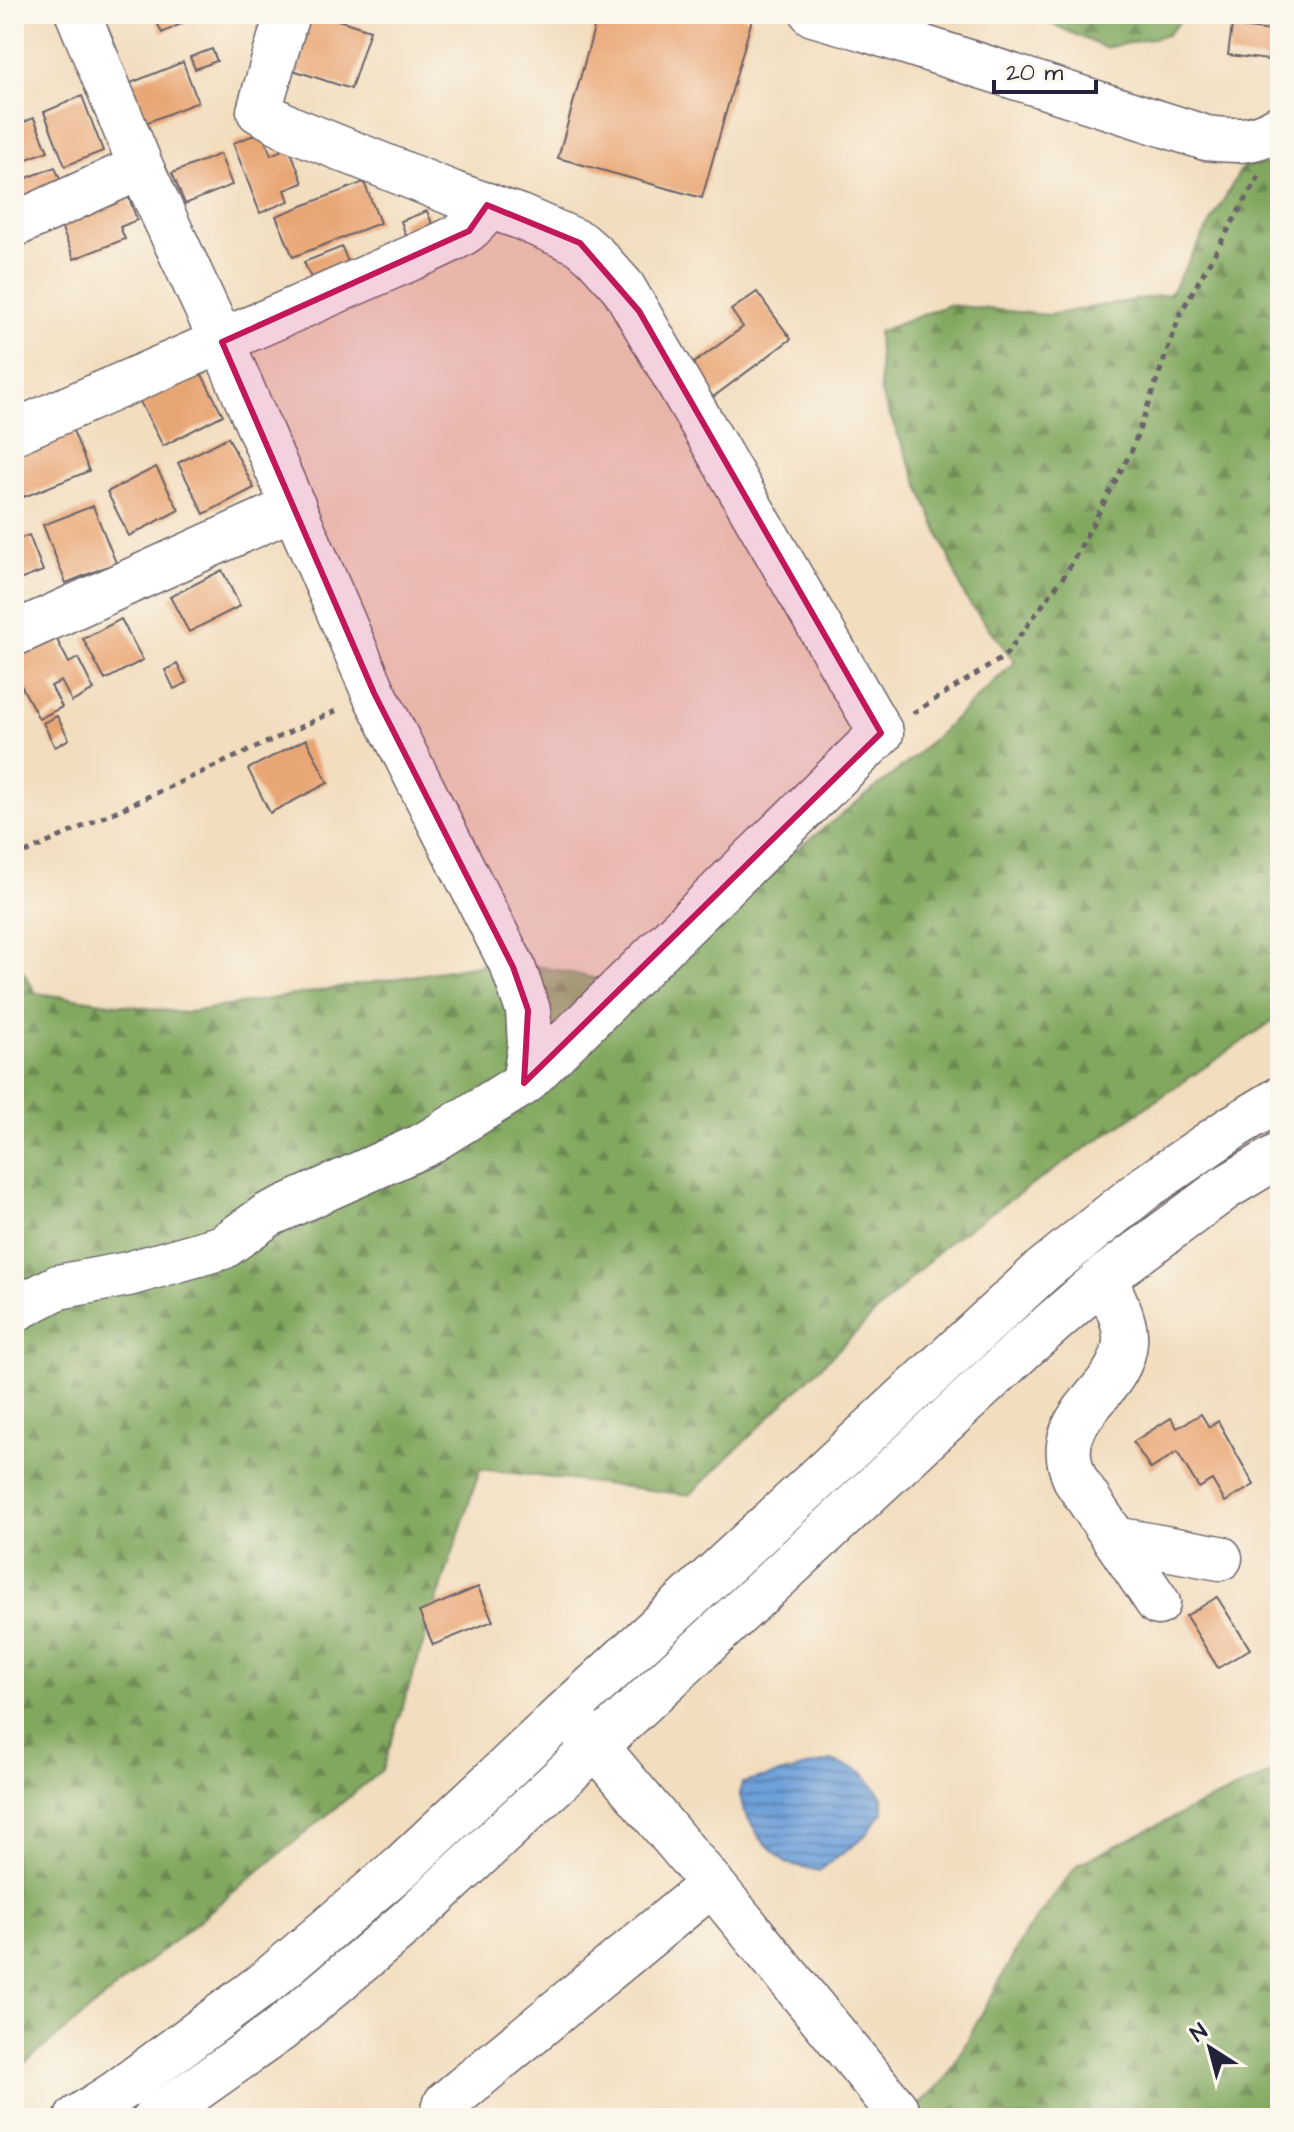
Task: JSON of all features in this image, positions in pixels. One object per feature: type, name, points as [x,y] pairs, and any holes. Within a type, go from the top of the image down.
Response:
[{"type":"street","points":[[78,14],[141,167],[222,342],[374,693],[513,967],[528,1010],[530,1045],[524,1083]]},
{"type":"street","points":[[14,1310],[58,1287],[128,1274],[223,1247],[268,1215],[426,1144],[524,1083],[881,733],[623,287],[580,243],[290,128],[259,111],[287,14]]},
{"type":"street","points":[[813,14],[1206,138],[1258,138],[1280,127]]},
{"type":"street","points":[[14,225],[141,167]]},
{"type":"street","points":[[14,432],[469,231],[482,217],[487,205]]},
{"type":"street","points":[[14,634],[294,507]]},
{"type":"street","points":[[77,2118],[116,2093],[265,1983],[403,1865],[1043,1270],[1146,1187],[1280,1099]]},
{"type":"street","points":[[176,2112],[281,2029],[394,1933],[1025,1347],[1105,1277],[1225,1188],[1280,1155]]},
{"type":"street","points":[[1105,1277],[1124,1326],[1125,1344],[1116,1370],[1072,1431],[1067,1450],[1069,1465],[1076,1481],[1158,1603]]},
{"type":"street","points":[[1115,1539],[1220,1558]]},
{"type":"street","points":[[565,1713],[712,1884],[896,2109]]},
{"type":"street","points":[[441,2118],[446,2103],[712,1884]]},
{"type":"path","points":[[881,733],[1004,657],[1067,572],[1132,450],[1181,312],[1257,182],[1280,127]]},
{"type":"path","points":[[14,858],[374,693]]},
{"type":"highlighted area","points":[[487,205],[580,243],[639,311],[881,733],[524,1083],[528,1010],[513,967],[374,693],[222,342],[469,231]]},
{"type":"green space","points":[[1030,14],[1187,14],[1167,35],[1105,48]]},
{"type":"green space","points":[[1280,163],[1280,1016],[948,1242],[690,1495],[480,1469],[382,1770],[14,2072],[14,957],[36,993],[184,1013],[509,960],[607,981],[741,893],[911,760],[1015,662],[966,599],[881,394],[878,332],[948,305],[1048,315],[1170,294],[1243,166]]},
{"type":"green space","points":[[1280,1770],[1280,2118],[905,2118],[948,2076],[1026,1932],[1078,1864]]},
{"type":"water","points":[[831,1761],[862,1772],[883,1798],[883,1812],[863,1838],[819,1871],[786,1863],[760,1838],[744,1811],[740,1795],[742,1783]]},
{"type":"building","points":[[153,14],[202,14],[162,33]]},
{"type":"building","points":[[308,14],[319,14],[370,30],[351,89],[290,69]]},
{"type":"building","points":[[598,14],[736,14],[752,19],[702,198],[558,158]]},
{"type":"building","points":[[1232,26],[1272,31],[1268,60],[1228,55]]},
{"type":"building","points":[[212,49],[217,61],[195,69],[190,57]]},
{"type":"building","points":[[183,62],[198,102],[143,124],[128,84]]},
{"type":"building","points":[[82,96],[103,151],[65,166],[44,112]]},
{"type":"building","points":[[34,118],[48,151],[14,164],[14,126]]},
{"type":"building","points":[[262,132],[271,155],[289,147],[303,183],[285,190],[289,201],[260,213],[233,143]]},
{"type":"building","points":[[220,154],[232,185],[185,204],[172,173]]},
{"type":"building","points":[[55,167],[63,187],[19,204],[14,183]]},
{"type":"building","points":[[364,182],[380,223],[293,257],[276,216]]},
{"type":"building","points":[[128,195],[137,220],[120,227],[125,239],[74,259],[59,221]]},
{"type":"building","points":[[427,211],[433,226],[406,236],[401,221]]},
{"type":"building","points":[[342,247],[351,270],[314,285],[304,262]]},
{"type":"building","points":[[757,292],[791,339],[713,397],[690,366],[743,327],[731,310]]},
{"type":"building","points":[[197,365],[223,415],[163,446],[137,396]]},
{"type":"building","points":[[72,428],[89,471],[24,497],[14,471],[14,451]]},
{"type":"building","points":[[228,437],[254,488],[204,514],[178,463]]},
{"type":"building","points":[[156,467],[179,510],[129,536],[107,492]]},
{"type":"building","points":[[93,506],[116,563],[66,583],[43,525]]},
{"type":"building","points":[[29,535],[43,571],[14,582],[14,541]]},
{"type":"building","points":[[222,570],[240,606],[189,632],[170,597]]},
{"type":"building","points":[[121,619],[143,660],[105,680],[83,639]]},
{"type":"building","points":[[55,636],[69,663],[78,658],[94,690],[72,702],[61,681],[51,686],[62,707],[39,719],[14,672],[14,657]]},
{"type":"building","points":[[177,664],[187,683],[174,689],[165,670]]},
{"type":"building","points":[[57,716],[69,739],[55,747],[43,723]]},
{"type":"building","points":[[306,739],[328,783],[270,813],[248,769]]},
{"type":"building","points":[[1201,1414],[1209,1427],[1218,1421],[1254,1485],[1225,1502],[1212,1480],[1199,1488],[1177,1452],[1151,1469],[1133,1442],[1171,1418],[1177,1428]]},
{"type":"building","points":[[478,1587],[493,1621],[433,1645],[419,1612]]},
{"type":"building","points":[[1217,1597],[1250,1649],[1218,1668],[1186,1616]]}]
